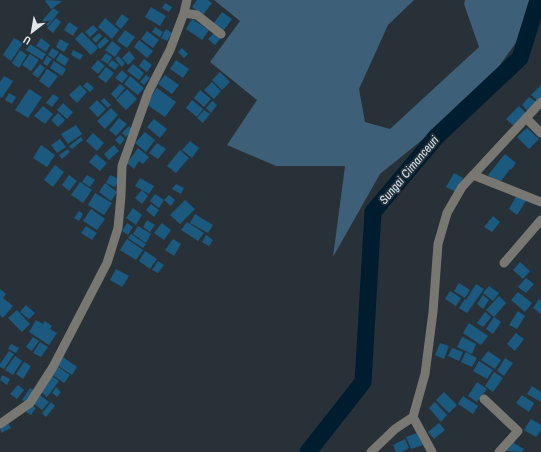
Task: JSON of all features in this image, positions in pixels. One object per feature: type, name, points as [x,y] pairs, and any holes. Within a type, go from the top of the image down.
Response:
[{"type":"street","points":[[0,424],[30,403],[53,367],[107,263],[118,228],[122,166],[148,93],[170,50],[184,13],[187,0]]},
{"type":"street","points":[[184,13],[197,15],[221,34]]},
{"type":"street","points":[[371,452],[395,429],[413,417],[425,374],[433,312],[438,244],[447,213],[462,187],[541,102]]},
{"type":"street","points":[[526,118],[541,133]]},
{"type":"street","points":[[473,175],[541,202]]},
{"type":"street","points":[[504,263],[541,220]]},
{"type":"street","points":[[484,399],[518,431],[499,452]]},
{"type":"street","points":[[413,417],[432,452]]},
{"type":"shaded area","points":[[214,0],[414,0],[388,25],[359,89],[365,122],[390,129],[479,47],[464,4],[465,0],[539,0],[530,23],[479,94],[380,174],[333,257],[345,166],[276,166],[227,145],[257,100],[210,62],[240,21]]},
{"type":"building","points":[[197,0],[208,0],[212,3],[203,15],[192,7]]},
{"type":"building","points":[[45,1],[62,1],[51,9]]},
{"type":"building","points":[[165,3],[172,7],[169,12],[162,8]]},
{"type":"building","points":[[151,7],[166,16],[160,26],[145,17]]},
{"type":"building","points":[[53,8],[59,12],[48,26],[42,21]]},
{"type":"building","points":[[222,12],[232,19],[223,31],[213,24]]},
{"type":"building","points":[[122,14],[129,19],[121,29],[115,24]]},
{"type":"building","points":[[56,18],[61,22],[53,33],[47,28]]},
{"type":"building","points":[[105,18],[119,30],[112,39],[98,27]]},
{"type":"building","points":[[192,19],[209,30],[202,40],[186,29]]},
{"type":"building","points":[[69,22],[78,28],[73,36],[64,30]]},
{"type":"building","points":[[93,25],[98,30],[90,37],[85,32]]},
{"type":"building","points":[[155,27],[163,32],[160,37],[152,32]]},
{"type":"building","points":[[166,29],[172,33],[167,41],[161,38]]},
{"type":"building","points":[[125,30],[135,37],[127,48],[117,41]]},
{"type":"building","points":[[147,31],[159,40],[153,48],[141,39]]},
{"type":"building","points":[[82,32],[98,48],[91,55],[75,39]]},
{"type":"building","points":[[99,33],[102,36],[96,43],[92,39]]},
{"type":"building","points":[[214,33],[221,38],[215,45],[208,39]]},
{"type":"building","points":[[105,37],[109,41],[100,49],[97,45]]},
{"type":"building","points":[[14,38],[23,43],[11,61],[3,55]]},
{"type":"building","points":[[41,38],[50,45],[46,52],[36,46]]},
{"type":"building","points":[[60,39],[69,44],[64,52],[56,47]]},
{"type":"building","points":[[139,40],[153,51],[147,58],[134,47]]},
{"type":"building","points":[[112,41],[121,48],[115,57],[105,50]]},
{"type":"building","points":[[30,44],[46,54],[42,60],[26,50]]},
{"type":"building","points":[[52,48],[59,52],[54,59],[48,55]]},
{"type":"building","points":[[182,48],[188,54],[184,58],[178,52]]},
{"type":"building","points":[[20,50],[27,55],[19,68],[12,63]]},
{"type":"building","points":[[73,50],[83,55],[80,60],[71,55]]},
{"type":"building","points":[[129,51],[135,58],[128,65],[122,58]]},
{"type":"building","points":[[60,53],[69,59],[65,66],[56,60]]},
{"type":"building","points":[[106,53],[112,57],[108,64],[101,60]]},
{"type":"building","points":[[30,54],[39,60],[31,71],[22,65]]},
{"type":"building","points":[[47,56],[52,59],[47,66],[43,63]]},
{"type":"building","points":[[118,56],[125,63],[122,67],[115,59]]},
{"type":"building","points":[[144,59],[152,65],[147,72],[139,66]]},
{"type":"building","points":[[98,60],[105,66],[98,74],[91,68]]},
{"type":"building","points":[[112,60],[119,65],[115,70],[108,65]]},
{"type":"building","points":[[176,60],[189,69],[183,78],[170,69]]},
{"type":"building","points":[[54,61],[66,69],[62,76],[50,68]]},
{"type":"building","points":[[40,64],[45,68],[38,78],[32,74]]},
{"type":"building","points":[[133,64],[144,73],[139,80],[127,71]]},
{"type":"building","points":[[106,67],[114,73],[106,83],[98,77]]},
{"type":"building","points":[[47,69],[58,76],[49,88],[39,81]]},
{"type":"building","points":[[122,70],[128,76],[122,83],[115,78]]},
{"type":"building","points":[[220,72],[230,82],[222,90],[212,80]]},
{"type":"building","points":[[146,75],[150,78],[144,85],[140,82]]},
{"type":"building","points":[[165,75],[179,85],[172,94],[158,84]]},
{"type":"building","points":[[4,76],[13,81],[2,98],[0,97],[0,82]]},
{"type":"building","points":[[130,76],[144,88],[138,95],[124,84]]},
{"type":"building","points":[[87,82],[94,88],[90,92],[83,86]]},
{"type":"building","points":[[212,82],[221,91],[214,99],[204,90]]},
{"type":"building","points":[[120,84],[125,88],[116,99],[111,94]]},
{"type":"building","points":[[80,85],[87,92],[77,103],[69,95]]},
{"type":"building","points":[[541,85],[541,98],[538,101],[531,95]]},
{"type":"building","points":[[157,88],[176,102],[165,117],[146,104]]},
{"type":"building","points":[[29,89],[42,97],[28,118],[15,110]]},
{"type":"building","points":[[127,89],[137,99],[126,110],[116,100]]},
{"type":"building","points":[[200,90],[211,99],[204,107],[194,98]]},
{"type":"building","points":[[9,93],[16,97],[12,104],[5,100]]},
{"type":"building","points":[[53,94],[59,98],[52,107],[46,103]]},
{"type":"building","points":[[529,97],[536,102],[528,111],[522,105]]},
{"type":"building","points":[[104,98],[111,105],[108,108],[101,101]]},
{"type":"building","points":[[97,100],[106,109],[98,117],[89,108]]},
{"type":"building","points":[[192,100],[203,109],[197,117],[186,108]]},
{"type":"building","points":[[212,101],[217,105],[211,113],[206,108]]},
{"type":"building","points":[[63,103],[73,112],[67,119],[57,110]]},
{"type":"building","points":[[43,106],[53,114],[45,124],[34,116]]},
{"type":"building","points":[[519,106],[526,113],[514,126],[506,119]]},
{"type":"building","points":[[111,108],[118,115],[105,129],[97,121]]},
{"type":"building","points":[[204,110],[210,114],[203,123],[197,118]]},
{"type":"building","points":[[58,113],[65,120],[58,127],[51,120]]},
{"type":"building","points":[[119,118],[127,124],[116,136],[109,130]]},
{"type":"building","points":[[154,119],[167,129],[160,138],[147,127]]},
{"type":"building","points":[[76,125],[82,134],[68,144],[61,134]]},
{"type":"building","points":[[129,126],[133,130],[126,137],[122,133]]},
{"type":"building","points":[[527,128],[539,139],[529,149],[517,137]]},
{"type":"building","points":[[145,132],[155,140],[146,152],[135,143]]},
{"type":"building","points":[[93,133],[104,143],[97,151],[86,141]]},
{"type":"building","points":[[120,135],[125,139],[120,145],[115,140]]},
{"type":"building","points":[[81,137],[83,140],[72,149],[69,146]]},
{"type":"building","points":[[60,139],[66,147],[57,153],[51,145]]},
{"type":"building","points":[[190,141],[199,148],[192,158],[182,150]]},
{"type":"building","points":[[157,143],[166,149],[158,159],[149,153]]},
{"type":"building","points":[[41,145],[55,155],[47,167],[33,158]]},
{"type":"building","points":[[114,145],[119,151],[109,160],[104,154]]},
{"type":"building","points":[[138,148],[149,157],[143,164],[139,161],[134,169],[127,163]]},
{"type":"building","points":[[68,149],[70,152],[62,159],[59,155]]},
{"type":"building","points":[[180,150],[189,158],[176,173],[167,166]]},
{"type":"building","points":[[96,154],[107,163],[100,171],[89,162]]},
{"type":"building","points":[[505,154],[516,163],[499,184],[488,175]]},
{"type":"building","points":[[55,165],[64,172],[53,187],[44,180]]},
{"type":"building","points":[[454,173],[463,178],[456,192],[446,187]]},
{"type":"building","points":[[69,175],[77,181],[69,191],[62,185]]},
{"type":"building","points":[[87,175],[95,180],[90,187],[82,182]]},
{"type":"building","points":[[110,175],[119,179],[115,187],[106,183]]},
{"type":"building","points":[[140,178],[154,186],[149,194],[135,186]]},
{"type":"building","points":[[80,182],[92,190],[83,203],[71,195]]},
{"type":"building","points":[[105,183],[117,192],[111,201],[99,192]]},
{"type":"building","points":[[176,184],[184,188],[181,194],[172,189]]},
{"type":"building","points":[[142,190],[148,196],[142,204],[135,198]]},
{"type":"building","points":[[95,193],[112,203],[104,215],[88,205]]},
{"type":"building","points":[[155,194],[164,200],[159,208],[150,201]]},
{"type":"building","points":[[169,195],[175,200],[171,206],[164,200]]},
{"type":"building","points":[[517,195],[526,201],[517,215],[509,209]]},
{"type":"building","points":[[185,200],[195,209],[180,224],[170,215]]},
{"type":"building","points":[[151,204],[159,210],[154,217],[146,210]]},
{"type":"building","points":[[133,208],[142,215],[136,225],[126,218]]},
{"type":"building","points":[[91,209],[105,219],[97,230],[83,221]]},
{"type":"building","points":[[79,211],[83,214],[79,221],[74,218]]},
{"type":"building","points":[[195,214],[213,225],[208,233],[190,223]]},
{"type":"building","points":[[493,216],[500,222],[492,232],[484,227]]},
{"type":"building","points":[[147,220],[155,225],[150,232],[143,227]]},
{"type":"building","points":[[187,222],[204,233],[198,241],[181,230]]},
{"type":"building","points":[[127,223],[133,227],[128,235],[122,231]]},
{"type":"building","points":[[162,223],[171,230],[164,240],[154,233]]},
{"type":"building","points":[[86,226],[97,233],[92,240],[81,233]]},
{"type":"building","points":[[138,226],[151,234],[146,243],[133,234]]},
{"type":"building","points":[[131,234],[146,244],[143,248],[128,238]]},
{"type":"building","points":[[206,235],[213,240],[209,246],[202,242]]},
{"type":"building","points":[[127,239],[143,250],[136,260],[120,250]]},
{"type":"building","points":[[173,239],[181,244],[174,256],[165,250]]},
{"type":"building","points":[[145,251],[157,259],[150,269],[139,261]]},
{"type":"building","points":[[158,261],[164,265],[158,273],[152,270]]},
{"type":"building","points":[[520,262],[530,271],[523,279],[513,270]]},
{"type":"building","points":[[116,269],[129,276],[122,287],[110,280]]},
{"type":"building","points":[[526,278],[534,284],[526,293],[518,287]]},
{"type":"building","points":[[459,283],[470,290],[465,298],[454,291]]},
{"type":"building","points":[[476,284],[484,289],[467,313],[459,308]]},
{"type":"building","points":[[489,286],[499,293],[493,301],[483,293]]},
{"type":"building","points":[[0,289],[6,294],[3,298],[13,306],[3,318],[0,315]]},
{"type":"building","points":[[450,291],[461,298],[456,306],[445,299]]},
{"type":"building","points":[[518,292],[532,303],[525,312],[511,300]]},
{"type":"building","points":[[483,295],[489,300],[483,309],[477,304]]},
{"type":"building","points":[[499,296],[506,303],[494,317],[486,310]]},
{"type":"building","points":[[539,299],[541,301],[541,314],[533,308]]},
{"type":"building","points":[[26,305],[35,313],[29,319],[20,312]]},
{"type":"building","points":[[17,310],[30,324],[22,332],[8,318]]},
{"type":"building","points":[[518,311],[525,316],[517,329],[509,325]]},
{"type":"building","points":[[485,312],[491,317],[483,327],[477,323]]},
{"type":"building","points":[[494,317],[501,322],[493,334],[486,329]]},
{"type":"building","points":[[36,320],[43,324],[45,321],[52,326],[50,329],[57,333],[49,345],[29,332]]},
{"type":"building","points":[[469,323],[488,336],[481,345],[463,333]]},
{"type":"building","points":[[516,333],[524,339],[515,351],[507,344]]},
{"type":"building","points":[[33,337],[39,341],[32,351],[26,347]]},
{"type":"building","points":[[462,337],[476,344],[472,354],[457,347]]},
{"type":"building","points":[[40,342],[48,347],[41,357],[33,353]]},
{"type":"building","points":[[440,343],[449,346],[444,359],[435,355]]},
{"type":"building","points":[[11,344],[19,348],[16,353],[8,349]]},
{"type":"building","points":[[452,348],[463,352],[459,361],[448,356]]},
{"type":"building","points":[[9,351],[14,354],[4,369],[0,367],[0,364]]},
{"type":"building","points":[[488,351],[501,360],[495,369],[481,360]]},
{"type":"building","points":[[466,352],[477,358],[472,367],[461,362]]},
{"type":"building","points":[[15,356],[22,361],[13,375],[5,370]]},
{"type":"building","points":[[63,357],[77,367],[72,375],[57,365]]},
{"type":"building","points":[[505,358],[513,363],[504,376],[497,371]]},
{"type":"building","points":[[479,361],[493,370],[487,379],[473,371]]},
{"type":"building","points":[[24,362],[31,366],[23,379],[16,374]]},
{"type":"building","points":[[57,366],[70,375],[64,383],[51,374]]},
{"type":"building","points":[[494,372],[503,378],[493,392],[485,386]]},
{"type":"building","points":[[2,375],[10,379],[7,385],[0,380]]},
{"type":"building","points":[[52,376],[59,381],[47,397],[40,391]]},
{"type":"building","points":[[477,382],[487,389],[477,402],[468,396]]},
{"type":"building","points":[[18,385],[24,390],[17,399],[10,394]]},
{"type":"building","points":[[532,386],[541,392],[541,402],[527,394]]},
{"type":"building","points":[[56,387],[61,392],[57,397],[52,393]]},
{"type":"building","points":[[30,388],[35,391],[27,403],[22,400]]},
{"type":"building","points":[[444,392],[457,405],[449,413],[436,400]]},
{"type":"building","points":[[40,395],[49,402],[42,410],[33,403]]},
{"type":"building","points":[[522,395],[534,403],[529,412],[516,403]]},
{"type":"building","points":[[463,396],[478,406],[473,414],[458,404]]},
{"type":"building","points":[[51,402],[55,406],[46,417],[42,413]]},
{"type":"building","points":[[435,402],[447,415],[441,422],[429,408]]},
{"type":"building","points":[[31,405],[36,408],[31,415],[26,412]]},
{"type":"building","points":[[531,419],[541,425],[541,430],[536,437],[524,430]]},
{"type":"building","points":[[8,423],[11,428],[1,433],[0,427]]},
{"type":"building","points":[[439,423],[445,430],[434,439],[428,432]]},
{"type":"building","points":[[417,433],[423,445],[411,449],[406,437]]},
{"type":"building","points":[[405,439],[409,448],[402,452],[396,452],[393,445]]},
{"type":"building","points":[[512,442],[524,449],[522,452],[506,451]]},
{"type":"waterway","name":"Sungai Cimanceuri","points":[[308,452],[363,382],[373,212],[436,137],[520,58],[538,0]]}]
